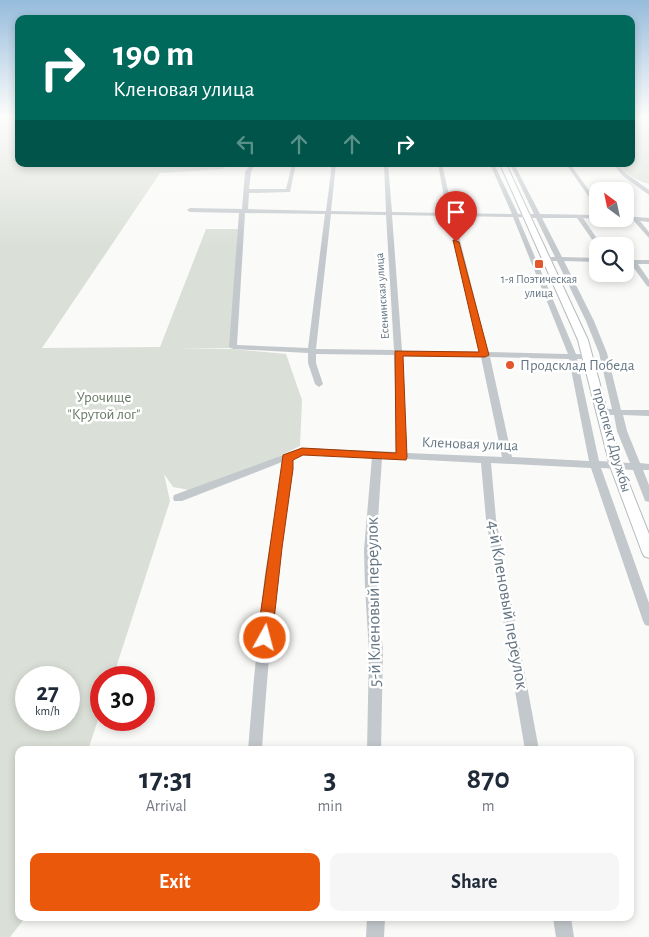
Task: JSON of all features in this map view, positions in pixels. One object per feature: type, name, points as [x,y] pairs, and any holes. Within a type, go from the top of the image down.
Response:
[{"type":"main road","name":"проспект Дружбы","points":[[503,167],[521,217],[545,258],[589,357],[616,466],[649,552]]},
{"type":"street","points":[[251,167],[248,172],[244,211],[233,347],[312,351],[589,357]]},
{"type":"street","points":[[247,191],[288,190],[293,167]]},
{"type":"street","points":[[318,384],[312,362],[312,351],[334,167]]},
{"type":"street","name":"Есенинская улица","points":[[386,167],[398,353],[402,457]]},
{"type":"street","points":[[441,167],[456,242],[485,355],[508,460]]},
{"type":"street","points":[[494,167],[521,217],[572,356],[595,465],[649,621]]},
{"type":"street","points":[[513,167],[604,353],[617,412],[635,466],[649,498]]},
{"type":"street","points":[[570,167],[589,195]]},
{"type":"street","points":[[618,167],[625,175],[649,193]]},
{"type":"street","points":[[190,210],[589,218]]},
{"type":"street","points":[[580,218],[593,237]]},
{"type":"street","points":[[636,219],[649,220]]},
{"type":"street","points":[[636,219],[649,236]]},
{"type":"street","points":[[545,258],[589,260]]},
{"type":"street","points":[[634,262],[649,262]]},
{"type":"street","points":[[634,268],[649,285]]},
{"type":"street","points":[[603,412],[649,414]]},
{"type":"street","name":"Кленовая улица","points":[[178,498],[302,451],[649,467]]},
{"type":"street","name":"5-й Кленовый переулок","points":[[374,746],[376,651],[370,550],[377,455]]},
{"type":"street","points":[[255,746],[275,548],[288,469],[287,458]]},
{"type":"street","name":"4-й Кленовый переулок","points":[[486,459],[492,519],[531,746]]},
{"type":"street","points":[[375,937],[376,921]]},
{"type":"street","points":[[562,921],[565,937]]},
{"type":"green space","name":"Урочище \"Крутой лог\"","points":[[0,162],[15,162],[15,167],[226,167],[222,169],[160,173],[42,348],[160,347],[206,229],[238,229],[232,348],[177,348],[233,349],[286,354],[302,400],[300,446],[276,458],[189,490],[173,487],[164,474],[170,501],[117,666],[90,666],[90,731],[94,731],[89,746],[15,746],[15,921],[23,921],[10,937],[0,937]]},
{"type":"green space","points":[[635,162],[649,162],[649,184],[632,177],[622,167],[635,167]]},
{"type":"place","name":"1-я Поэтическая улица","points":[[539,264]]},
{"type":"place","name":"Продсклад Победа","points":[[510,365]]},
{"type":"route","points":[[265,638],[275,548],[288,469],[287,458],[302,451],[402,457],[398,353],[485,355],[456,242]]}]
